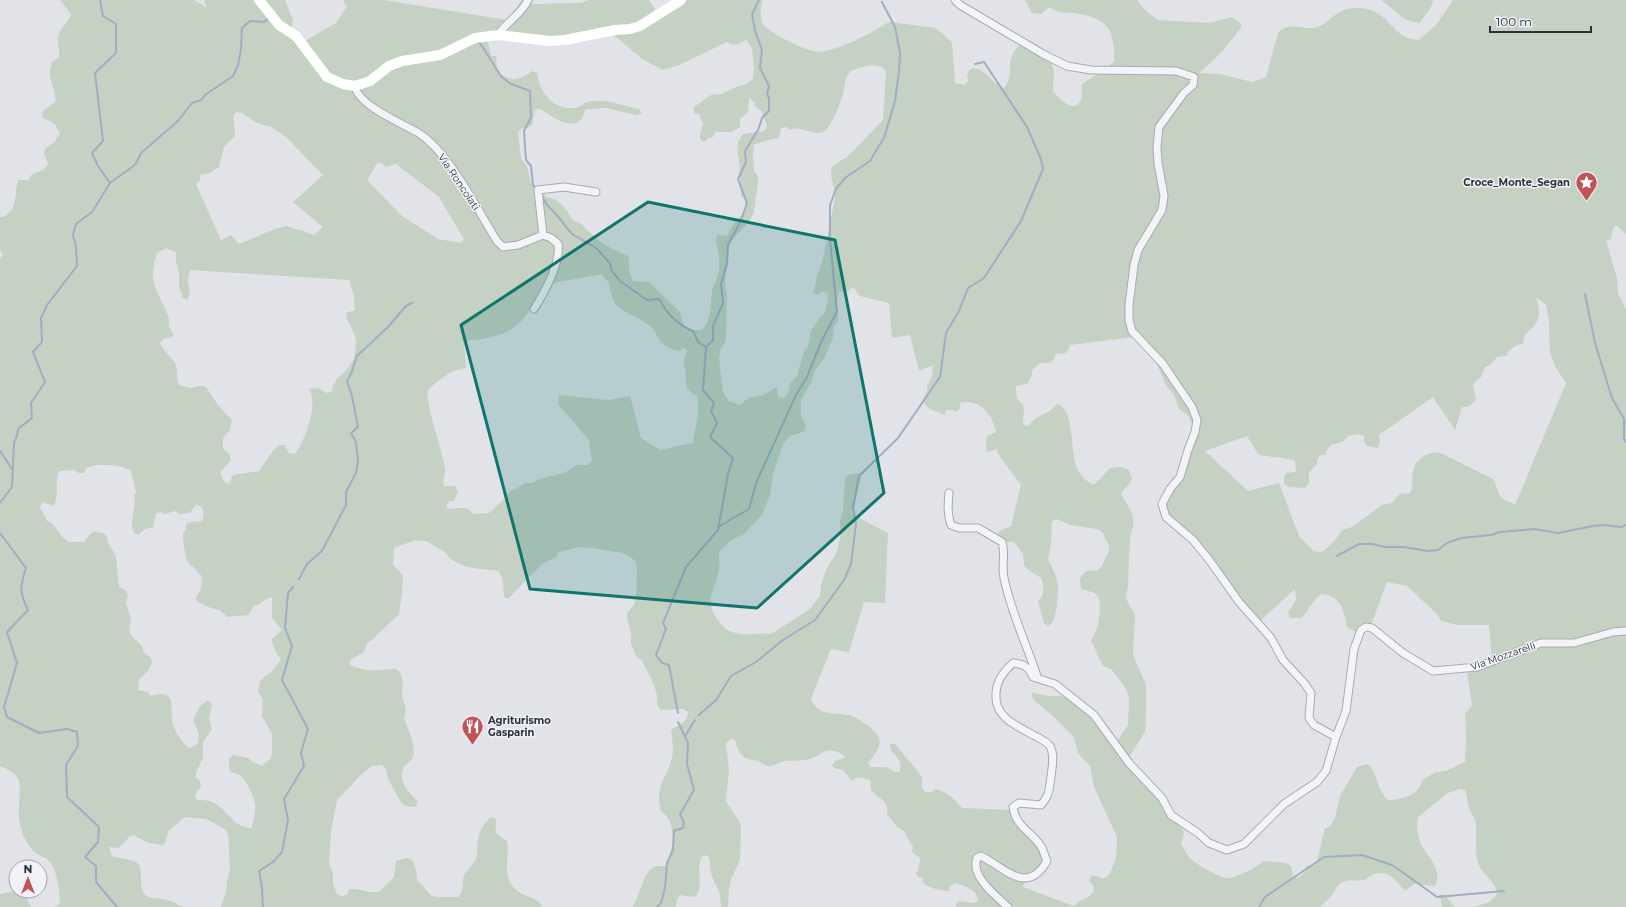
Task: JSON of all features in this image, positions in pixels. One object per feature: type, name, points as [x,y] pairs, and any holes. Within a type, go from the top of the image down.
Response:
[{"type":"street","points":[[259,0],[279,25],[296,36],[327,77],[343,84],[355,86],[370,81],[389,66],[440,55],[475,38],[498,35],[550,41],[565,40],[630,29],[640,26],[681,0]]},
{"type":"street","points":[[498,35],[502,28],[523,10],[528,0]]},
{"type":"street","points":[[955,0],[960,5],[1037,51],[1067,66],[1091,70],[1130,69],[1176,71],[1194,77],[1193,85],[1184,93],[1159,127],[1157,147],[1164,196],[1162,210],[1138,250],[1134,265],[1129,305],[1129,320],[1132,331],[1163,364],[1192,408],[1196,420],[1195,432],[1180,477],[1170,489],[1162,504],[1166,517],[1193,540],[1239,602],[1271,638],[1283,660],[1306,684],[1311,693],[1309,718],[1314,725],[1336,737],[1326,771],[1317,782],[1284,804],[1244,844],[1227,850],[1209,843],[1198,833],[1171,815],[1162,798],[1129,763],[1094,715],[1055,684],[1038,680],[1033,677],[1029,669],[1021,664],[1013,663],[999,679],[995,701],[998,711],[1016,726],[1050,746],[1053,762],[1048,797],[1041,805],[1020,803],[1013,807],[1014,814],[1026,830],[1042,847],[1047,861],[1041,871],[1026,879],[1006,873],[992,862],[981,856],[977,858],[975,863],[976,873],[993,894],[1008,907]]},
{"type":"street","name":"Via Roncolati","points":[[355,86],[356,92],[367,103],[422,135],[440,152],[502,247],[518,245],[543,235]]},
{"type":"street","points":[[534,309],[542,297],[557,260],[559,251],[558,244],[551,238],[543,235],[538,190],[564,187],[596,192]]},
{"type":"street","points":[[949,493],[947,505],[951,525],[959,528],[978,528],[1002,542],[1005,552],[1004,577],[1011,605],[1038,680]]},
{"type":"street","name":"Via Mozzarelli","points":[[1336,737],[1346,711],[1354,649],[1361,630],[1366,627],[1372,628],[1403,653],[1433,671],[1477,667],[1541,643],[1574,643],[1613,632],[1626,631]]},
{"type":"highlighted area","points":[[648,202],[835,240],[884,493],[757,608],[530,589],[461,325]]},
{"type":"green space","points":[[60,0],[194,0],[207,8],[204,0],[285,0],[293,20],[291,31],[303,42],[336,23],[347,6],[344,3],[344,0],[384,0],[507,20],[522,0],[533,0],[532,4],[581,3],[589,0],[649,0],[658,14],[681,0],[762,0],[761,20],[765,26],[782,38],[819,52],[837,48],[865,36],[889,22],[936,28],[952,42],[955,83],[965,85],[968,81],[967,75],[969,70],[974,68],[982,71],[1004,88],[1009,78],[1012,56],[1015,50],[1020,45],[1030,44],[1050,55],[1054,72],[1053,91],[1066,104],[1074,106],[1078,104],[1082,98],[1082,84],[1107,68],[1114,61],[1113,40],[1110,32],[1101,21],[1084,15],[1058,11],[1049,7],[1041,14],[1032,13],[1025,0],[1137,0],[1147,12],[1158,20],[1210,23],[1232,17],[1242,25],[1234,38],[1211,63],[1199,73],[1220,74],[1252,82],[1266,77],[1278,33],[1282,29],[1286,27],[1315,28],[1347,9],[1359,8],[1380,14],[1402,35],[1419,40],[1437,24],[1453,0],[1626,0],[1626,234],[1616,225],[1613,229],[1611,239],[1606,241],[1617,278],[1618,294],[1626,309],[1626,907],[1473,907],[1490,902],[1497,894],[1494,885],[1478,863],[1476,849],[1476,823],[1469,808],[1465,790],[1459,789],[1448,793],[1418,817],[1417,821],[1419,840],[1436,869],[1437,880],[1435,886],[1414,884],[1405,891],[1388,874],[1378,873],[1371,875],[1364,880],[1341,883],[1337,886],[1333,894],[1320,907],[956,907],[957,901],[973,903],[978,901],[976,894],[967,887],[955,883],[950,886],[949,891],[936,889],[923,883],[923,878],[918,877],[916,873],[919,868],[920,858],[912,852],[913,847],[905,834],[906,832],[897,827],[887,814],[887,806],[883,800],[871,790],[870,780],[858,778],[852,781],[842,769],[836,769],[832,766],[835,761],[845,758],[841,754],[829,750],[810,759],[785,761],[773,766],[767,766],[745,758],[736,746],[735,740],[731,739],[726,743],[729,770],[726,801],[740,823],[741,828],[740,860],[731,879],[728,907],[721,907],[719,894],[712,876],[708,856],[703,855],[699,865],[700,886],[696,896],[691,897],[680,895],[677,899],[676,907],[633,907],[645,877],[651,869],[656,866],[666,866],[671,852],[672,829],[670,822],[661,811],[659,795],[660,788],[673,755],[671,730],[685,721],[688,716],[688,712],[683,709],[660,710],[653,682],[642,660],[637,658],[631,644],[631,633],[627,613],[634,605],[636,595],[636,563],[632,558],[623,553],[591,548],[580,547],[559,552],[556,557],[542,564],[508,599],[504,597],[503,581],[499,571],[472,568],[461,565],[452,560],[445,552],[426,541],[415,540],[394,548],[393,564],[403,576],[399,614],[367,643],[364,652],[350,660],[350,665],[361,669],[371,670],[394,669],[401,675],[402,694],[405,708],[404,718],[411,737],[414,752],[412,759],[403,769],[402,779],[408,791],[418,802],[415,807],[405,806],[401,802],[388,779],[386,769],[382,765],[372,766],[363,773],[337,800],[331,831],[329,864],[333,873],[333,884],[337,894],[342,896],[347,894],[349,889],[379,892],[394,877],[396,861],[407,858],[412,860],[416,870],[417,880],[432,896],[458,897],[462,889],[464,876],[476,859],[479,834],[484,824],[491,817],[496,819],[497,833],[507,841],[507,874],[511,884],[519,892],[537,900],[542,907],[221,907],[230,870],[228,834],[225,829],[206,819],[185,817],[169,830],[164,845],[149,843],[135,836],[130,836],[119,848],[109,847],[112,856],[136,862],[139,865],[142,889],[147,896],[150,898],[165,899],[183,907],[55,907],[60,903],[60,898],[59,887],[54,869],[48,859],[38,855],[24,837],[19,818],[19,782],[14,774],[0,766],[0,259],[3,254],[0,250],[0,217],[3,217],[12,210],[18,180],[29,180],[31,175],[43,170],[46,167],[48,164],[44,154],[45,149],[54,142],[60,134],[55,124],[42,117],[43,111],[55,102],[55,93],[50,74],[51,63],[59,57],[58,37],[71,14]],"holes":[[[609,31],[642,59],[663,70],[679,65],[727,42],[734,45],[746,40],[752,48],[754,69],[753,79],[744,85],[721,94],[711,95],[694,107],[694,113],[699,114],[703,124],[700,139],[704,142],[708,138],[713,137],[715,132],[731,132],[740,127],[740,119],[748,112],[749,98],[754,102],[756,108],[761,110],[767,126],[764,131],[743,134],[738,143],[741,196],[745,200],[746,210],[735,222],[727,236],[717,235],[716,241],[719,256],[719,270],[713,287],[708,319],[705,326],[701,330],[694,330],[684,326],[680,312],[649,282],[633,281],[629,271],[628,256],[610,247],[596,238],[584,226],[573,221],[558,202],[546,197],[543,192],[531,183],[527,167],[521,158],[518,132],[522,128],[527,128],[532,125],[535,110],[539,108],[560,121],[572,124],[578,122],[582,118],[586,109],[606,108],[636,115],[642,114],[639,109],[610,102],[590,101],[576,108],[566,108],[553,103],[544,93],[538,80],[537,73],[532,71],[525,76],[514,79],[507,78],[500,74],[497,69],[496,56],[491,56],[486,34],[573,39]],[[871,65],[882,67],[886,71],[883,120],[846,158],[832,167],[831,176],[835,190],[835,198],[822,263],[816,278],[813,293],[818,295],[823,292],[828,293],[824,314],[820,317],[811,331],[808,347],[804,351],[797,376],[790,383],[788,394],[784,398],[778,397],[777,387],[763,395],[748,398],[740,405],[729,401],[723,392],[719,358],[721,348],[725,343],[726,338],[727,294],[725,289],[727,245],[749,222],[754,212],[758,181],[758,176],[754,171],[754,144],[779,138],[781,128],[786,127],[791,130],[799,129],[817,133],[826,130],[840,103],[845,82],[849,73],[856,69]],[[237,112],[242,113],[255,122],[273,128],[286,137],[323,175],[293,202],[323,227],[314,235],[287,226],[275,229],[239,244],[231,235],[221,240],[196,184],[200,181],[200,175],[210,173],[219,167],[224,147],[235,136],[233,115]],[[378,162],[386,167],[396,164],[439,197],[464,239],[461,243],[438,239],[402,216],[367,180]],[[166,248],[176,252],[176,263],[179,273],[179,288],[182,293],[182,298],[187,300],[190,295],[188,280],[190,270],[349,280],[354,295],[355,310],[346,313],[356,338],[355,353],[349,367],[335,383],[332,391],[327,393],[318,388],[309,389],[312,396],[312,413],[303,440],[295,454],[289,453],[284,445],[279,445],[275,448],[259,471],[233,475],[229,484],[224,482],[220,472],[231,460],[230,455],[223,448],[223,438],[230,430],[232,420],[218,405],[206,387],[200,386],[190,388],[179,385],[176,365],[160,343],[163,339],[173,336],[169,327],[169,318],[153,280],[154,264],[157,253]],[[602,274],[609,282],[610,291],[615,303],[619,307],[649,325],[655,331],[659,340],[666,346],[678,351],[681,351],[683,347],[687,350],[684,359],[686,384],[689,391],[697,396],[698,403],[698,414],[693,443],[660,450],[641,438],[630,396],[609,400],[559,395],[558,404],[589,440],[592,461],[588,465],[577,465],[564,473],[539,479],[533,483],[525,483],[516,489],[511,490],[489,513],[473,514],[465,508],[449,509],[446,506],[449,501],[454,501],[458,491],[455,486],[444,486],[443,481],[445,468],[430,410],[427,391],[440,379],[450,373],[466,368],[464,341],[493,337],[514,328],[522,321],[536,300],[543,285]],[[853,287],[860,296],[889,303],[892,338],[910,335],[919,371],[933,365],[932,377],[927,386],[927,392],[924,396],[926,406],[945,415],[946,410],[956,412],[960,408],[960,403],[973,403],[984,409],[992,420],[996,432],[987,436],[987,452],[997,449],[998,454],[1021,485],[1011,526],[998,532],[1003,542],[1014,542],[1023,554],[1024,565],[1027,569],[1041,578],[1043,590],[1042,596],[1038,601],[1044,623],[1048,626],[1053,622],[1057,606],[1058,585],[1048,559],[1051,543],[1052,522],[1056,519],[1071,525],[1097,529],[1102,532],[1109,546],[1109,552],[1102,566],[1098,570],[1087,571],[1083,574],[1080,579],[1081,589],[1094,593],[1098,597],[1100,606],[1099,621],[1091,641],[1103,666],[1112,670],[1125,687],[1129,697],[1128,725],[1116,743],[1087,709],[1072,703],[1066,696],[1050,696],[1032,693],[1033,699],[1055,718],[1074,738],[1078,753],[1090,766],[1094,787],[1117,837],[1116,859],[1110,873],[1107,877],[1102,879],[1097,876],[1091,876],[1089,881],[1093,885],[1094,891],[1074,906],[1023,887],[1027,876],[1045,866],[1040,846],[1012,810],[962,808],[944,792],[935,789],[931,792],[925,792],[922,788],[922,777],[895,744],[890,744],[893,753],[899,759],[900,772],[895,772],[886,767],[871,767],[868,763],[876,752],[880,743],[873,730],[853,716],[821,711],[816,707],[811,699],[831,649],[849,652],[864,602],[885,603],[888,533],[850,513],[855,503],[861,478],[859,473],[848,475],[845,479],[843,511],[840,521],[841,532],[837,552],[826,570],[821,585],[820,596],[810,609],[771,634],[742,634],[730,631],[722,625],[713,612],[711,599],[718,576],[719,552],[730,541],[744,534],[762,515],[770,495],[773,474],[783,444],[790,436],[805,431],[806,425],[801,416],[801,400],[810,385],[816,369],[825,357],[833,337],[834,326],[838,322],[838,292],[849,291]],[[1536,298],[1546,304],[1549,323],[1550,353],[1556,368],[1566,383],[1515,505],[1504,500],[1500,496],[1493,479],[1443,454],[1429,454],[1417,462],[1415,466],[1412,474],[1412,488],[1410,493],[1400,494],[1392,503],[1382,505],[1352,527],[1342,530],[1336,539],[1324,551],[1319,552],[1314,551],[1299,536],[1279,483],[1248,491],[1205,451],[1247,436],[1258,454],[1295,461],[1296,472],[1286,473],[1284,484],[1289,487],[1305,488],[1309,483],[1309,472],[1317,465],[1317,460],[1320,455],[1325,455],[1330,446],[1345,440],[1348,436],[1358,434],[1364,436],[1364,441],[1367,446],[1378,448],[1380,443],[1379,435],[1433,397],[1455,430],[1462,407],[1468,407],[1476,400],[1473,384],[1481,377],[1485,367],[1490,365],[1497,357],[1507,356],[1508,351],[1517,345],[1523,344],[1525,334],[1533,327],[1538,319],[1538,304]],[[1134,337],[1155,360],[1167,387],[1174,394],[1179,409],[1188,415],[1192,424],[1197,427],[1162,512],[1207,559],[1256,625],[1295,589],[1296,600],[1288,613],[1290,618],[1301,618],[1321,594],[1327,595],[1337,600],[1342,609],[1347,627],[1357,633],[1371,625],[1387,582],[1407,586],[1436,613],[1441,621],[1458,625],[1489,625],[1492,662],[1467,671],[1472,706],[1465,714],[1465,762],[1446,771],[1436,772],[1422,780],[1418,789],[1409,796],[1388,800],[1381,790],[1371,767],[1367,764],[1357,767],[1340,796],[1335,818],[1330,827],[1325,828],[1316,865],[1306,866],[1306,871],[1298,878],[1293,877],[1291,866],[1286,863],[1264,861],[1251,870],[1231,878],[1221,877],[1202,867],[1189,858],[1181,844],[1184,834],[1182,827],[1126,762],[1145,732],[1146,712],[1146,685],[1133,655],[1135,615],[1126,597],[1128,585],[1130,536],[1134,523],[1132,513],[1121,493],[1131,482],[1131,474],[1129,470],[1122,467],[1110,468],[1094,485],[1088,482],[1078,471],[1073,453],[1067,414],[1063,407],[1057,404],[1050,411],[1036,418],[1028,426],[1023,425],[1023,404],[1016,396],[1016,386],[1027,384],[1032,375],[1032,370],[1040,363],[1050,363],[1054,359],[1055,354],[1066,353],[1070,345]],[[96,465],[119,466],[131,471],[136,492],[134,496],[135,501],[132,528],[134,533],[139,535],[145,529],[153,528],[156,513],[161,512],[165,514],[175,511],[179,514],[190,513],[196,504],[201,507],[204,513],[202,521],[186,524],[186,529],[183,534],[186,560],[201,575],[202,583],[196,600],[198,602],[220,610],[227,617],[248,615],[254,606],[272,597],[272,618],[282,630],[271,640],[277,655],[281,658],[280,662],[275,668],[260,681],[258,691],[263,700],[262,716],[272,734],[272,754],[270,759],[262,766],[252,762],[249,758],[233,755],[229,758],[230,771],[239,775],[245,780],[255,803],[252,828],[240,825],[217,805],[209,801],[197,800],[195,795],[201,786],[200,781],[196,777],[196,772],[203,758],[203,742],[212,729],[209,719],[212,704],[208,700],[200,706],[193,720],[199,734],[198,744],[189,748],[174,728],[172,707],[169,697],[159,694],[150,696],[148,692],[138,690],[139,679],[147,672],[152,663],[151,658],[143,651],[142,646],[131,635],[129,630],[131,619],[126,603],[128,594],[124,589],[119,587],[116,556],[108,543],[107,537],[104,533],[95,531],[90,534],[84,542],[69,542],[64,539],[52,523],[47,521],[40,507],[43,502],[53,506],[56,498],[59,471],[75,470],[79,473],[84,473],[86,468]]]},
{"type":"green space","points":[[1381,0],[1433,0],[1430,9],[1420,23],[1408,20]]},
{"type":"green space","points":[[8,892],[8,899],[27,899],[31,907],[0,907],[0,894]]},
{"type":"green space","points":[[1444,894],[1456,907],[1442,907],[1439,895]]},
{"type":"waterway","points":[[100,0],[103,16],[116,24],[116,53],[95,73],[103,141],[92,153],[98,166],[110,183]]},
{"type":"waterway","points":[[678,713],[669,665],[662,663],[656,655],[666,629],[663,623],[686,567],[718,530],[728,474],[733,458],[710,437],[717,423],[711,411],[714,403],[703,390],[706,347],[713,340],[713,326],[723,303],[721,284],[727,264],[728,245],[740,223],[747,203],[738,179],[746,162],[745,151],[758,130],[762,118],[769,111],[769,98],[767,94],[769,86],[760,68],[762,50],[755,31],[752,14],[759,0]]},
{"type":"waterway","points":[[718,527],[749,509],[756,483],[796,395],[807,377],[822,340],[837,312],[830,240],[830,205],[836,189],[845,178],[870,161],[884,138],[895,101],[900,53],[895,27],[882,2]]},
{"type":"waterway","points":[[0,503],[12,487],[14,444],[19,428],[32,418],[31,403],[45,382],[33,352],[42,342],[41,318],[47,305],[77,266],[76,247],[73,235],[76,224],[92,212],[110,183],[135,165],[141,153],[178,121],[192,103],[201,100],[205,95],[233,76],[238,65],[241,49],[242,28],[250,21],[264,22],[269,18]]},
{"type":"waterway","points":[[478,40],[501,76],[509,83],[530,91],[531,117],[524,131],[526,160],[531,166],[533,185],[537,189]]},
{"type":"waterway","points":[[699,715],[716,700],[731,676],[756,662],[783,640],[815,620],[844,580],[851,564],[856,524],[853,508],[859,476],[898,438],[940,377],[946,333],[959,311],[968,288],[984,278],[1021,221],[1043,169],[1041,159],[1027,127],[984,62],[975,64]]},
{"type":"waterway","points":[[542,196],[547,205],[572,234],[596,248],[610,263],[612,271],[620,281],[647,300],[659,299],[673,318],[682,326],[693,331],[698,342],[706,347]]},
{"type":"waterway","points":[[1585,294],[1595,343],[1607,382],[1612,398],[1624,419],[1624,439],[1626,442]]},
{"type":"waterway","points":[[299,579],[307,564],[322,551],[346,505],[346,492],[356,473],[358,461],[356,442],[351,433],[358,427],[352,396],[347,381],[357,356],[388,327],[406,306],[412,303]]},
{"type":"waterway","points":[[0,451],[12,469]]},
{"type":"waterway","points":[[1337,556],[1359,544],[1372,544],[1385,547],[1404,547],[1428,551],[1438,550],[1447,543],[1461,538],[1491,535],[1500,532],[1534,529],[1558,533],[1593,526],[1604,525],[1621,527],[1626,525]]},
{"type":"waterway","points":[[0,533],[26,568],[21,589],[28,610],[7,632],[17,663],[4,707],[7,717],[39,733],[67,729],[77,732],[78,746],[66,765],[67,797],[99,827],[98,842],[85,857],[96,866],[96,882],[117,907]]},
{"type":"waterway","points":[[263,907],[259,871],[273,862],[282,852],[288,820],[284,799],[304,766],[301,753],[308,729],[282,680],[292,646],[285,628],[288,593],[293,587]]},
{"type":"waterway","points":[[685,736],[695,720]]},
{"type":"waterway","points":[[657,907],[661,903],[665,888],[667,863],[673,850],[674,831],[683,828],[684,823],[680,814],[694,790],[687,764],[688,743],[678,722]]},
{"type":"waterway","points":[[1259,907],[1265,897],[1324,857],[1362,855],[1392,865],[1437,897],[1504,891]]},
{"type":"place","name":"Croce_Monte_Segan","points":[[1586,202]]},
{"type":"place","name":"Agriturismo Gasparin","points":[[473,746]]}]
